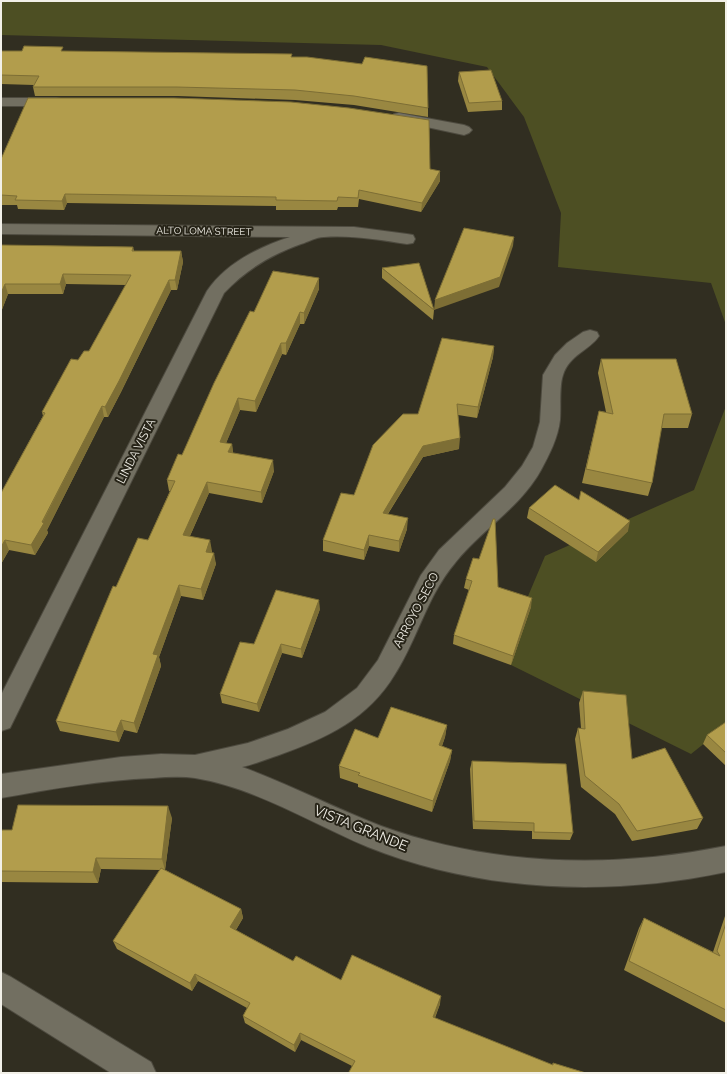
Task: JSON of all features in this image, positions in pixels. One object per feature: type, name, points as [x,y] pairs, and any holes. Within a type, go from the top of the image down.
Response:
[{"type":"street","points":[[1,102],[71,102]]},
{"type":"street","points":[[384,114],[464,130]]},
{"type":"street","name":"ALTO LOMA STREET","points":[[1,229],[354,232],[407,239]]},
{"type":"street","name":"LINDA VISTA","points":[[1,720],[216,290],[234,272],[256,257],[282,244],[320,232]]},
{"type":"street","name":"ARROYO SECO","points":[[193,766],[248,754],[295,738],[334,720],[366,695],[386,667],[429,581],[447,556],[513,493],[530,471],[543,447],[550,422],[553,375],[562,360],[574,347],[590,336]]},
{"type":"street","name":"VISTA GRANDE","points":[[1,786],[82,773],[131,768],[193,766],[240,777],[276,791],[326,816],[380,839],[442,857],[507,869],[588,874],[653,871],[726,859]]},
{"type":"street","points":[[1,987],[140,1073]]},
{"type":"green space","points":[[1,1],[726,1],[726,325],[711,283],[558,267],[561,213],[524,117],[487,67],[381,45],[1,35]]},
{"type":"green space","points":[[726,406],[726,726],[691,754],[501,660],[545,556],[694,490]]},
{"type":"building","points":[[24,46],[63,47],[61,51],[292,54],[291,57],[307,57],[362,64],[365,57],[427,66],[428,108],[354,96],[295,90],[176,87],[33,87],[39,76],[1,75],[1,51],[22,51]]},
{"type":"building","points":[[491,70],[502,101],[469,103],[459,72]]},
{"type":"building","points":[[28,98],[174,98],[291,102],[349,108],[429,120],[430,169],[440,171],[422,203],[359,190],[358,198],[338,197],[337,201],[276,200],[276,197],[65,194],[62,201],[15,200],[17,196],[1,195],[1,159]]},
{"type":"building","points":[[464,228],[514,237],[500,277],[435,300]]},
{"type":"building","points":[[1,245],[133,247],[132,251],[181,251],[175,280],[169,280],[119,381],[105,407],[102,406],[42,522],[44,523],[31,545],[5,540],[1,547],[1,493],[45,413],[42,412],[71,359],[78,360],[84,351],[89,351],[131,275],[63,274],[60,284],[5,284],[1,293]]},
{"type":"building","points":[[419,263],[434,310],[382,268]]},
{"type":"building","points":[[273,271],[319,278],[304,313],[300,312],[286,343],[281,343],[255,401],[238,398],[220,442],[232,444],[228,452],[273,460],[261,492],[207,482],[183,535],[210,540],[206,552],[214,553],[201,589],[179,585],[153,654],[158,655],[134,723],[121,720],[116,732],[56,721],[113,586],[116,587],[138,538],[148,540],[175,481],[167,480],[178,454],[182,455],[214,383],[250,311],[254,312]]},
{"type":"building","points":[[442,338],[494,346],[478,407],[457,404],[460,438],[423,446],[383,513],[408,518],[399,541],[369,535],[364,550],[323,540],[341,493],[354,495],[373,445],[403,414],[418,414]]},
{"type":"building","points":[[601,359],[676,359],[692,414],[664,414],[652,483],[586,469],[599,411],[613,414]]},
{"type":"building","points":[[555,485],[579,500],[581,491],[630,521],[598,552],[529,508]]},
{"type":"building","points":[[493,519],[495,519],[498,587],[532,598],[513,656],[454,635],[472,581],[466,579],[473,558],[479,559]]},
{"type":"building","points":[[276,590],[319,600],[301,649],[281,644],[257,704],[220,694],[240,642],[254,644]]},
{"type":"building","points":[[583,691],[626,695],[632,759],[665,748],[703,818],[637,831],[619,804],[585,776],[578,728],[585,729]]},
{"type":"building","points":[[391,707],[447,725],[439,745],[452,750],[433,801],[358,775],[360,773],[339,766],[355,729],[378,738]]},
{"type":"building","points":[[726,722],[726,753],[707,735]]},
{"type":"building","points":[[472,761],[566,764],[573,833],[534,832],[534,823],[474,821]]},
{"type":"building","points":[[18,805],[168,806],[162,859],[96,858],[93,872],[1,871],[1,833],[2,830],[12,830]]},
{"type":"building","points":[[161,868],[241,909],[230,927],[293,961],[296,956],[341,980],[352,955],[441,996],[433,1017],[553,1065],[553,1063],[586,1073],[351,1073],[349,1072],[355,1061],[300,1033],[294,1045],[243,1016],[250,1003],[195,974],[190,983],[113,941]]},
{"type":"building","points":[[644,918],[720,956],[717,951],[726,923],[726,1010],[629,961]]}]
